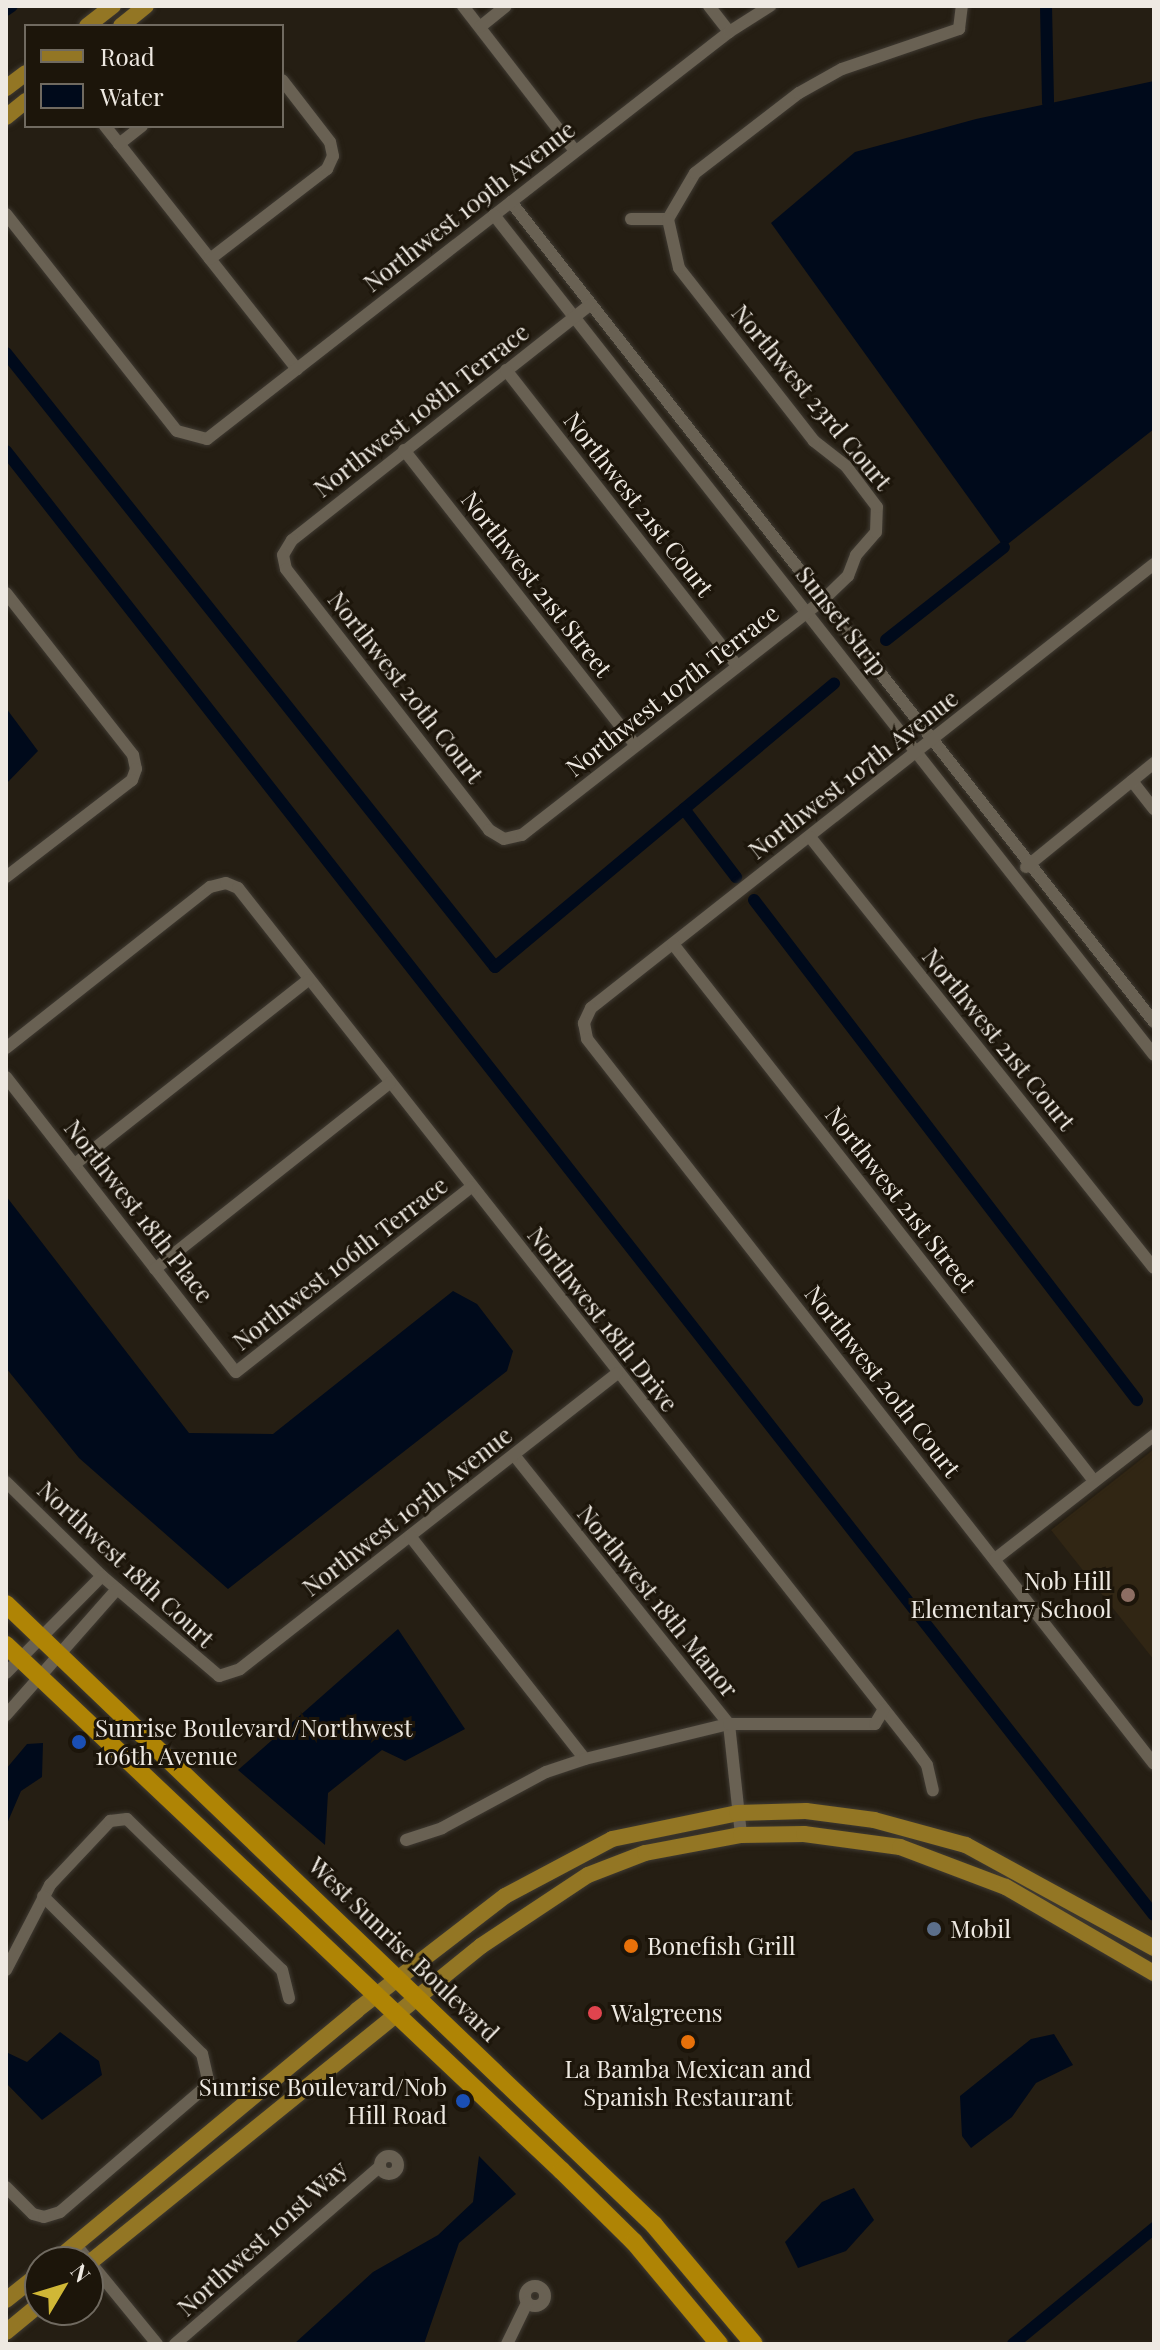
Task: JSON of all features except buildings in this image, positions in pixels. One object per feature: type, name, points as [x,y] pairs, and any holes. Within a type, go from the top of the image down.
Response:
[{"type":"highway","name":"West Sunrise Boulevard","points":[[6,1604],[56,1655],[420,1996],[654,2225],[754,2344]]},
{"type":"highway","points":[[6,1645],[634,2242],[719,2344]]},
{"type":"main road","points":[[90,24],[113,6]]},
{"type":"main road","points":[[124,24],[146,6]]},
{"type":"main road","points":[[6,88],[24,74]]},
{"type":"main road","points":[[6,117],[24,103]]},
{"type":"main road","points":[[76,2245],[375,1996],[505,1896],[575,1855],[650,1828],[737,1813],[806,1811],[850,1816],[966,1845],[1154,1948]]},
{"type":"main road","points":[[104,2251],[481,1946],[588,1875],[645,1853],[741,1835],[865,1840],[942,1861],[1006,1887],[1154,1973]]},
{"type":"main road","points":[[6,2300],[24,2286]]},
{"type":"main road","points":[[6,2332],[24,2317]]},
{"type":"street","points":[[463,6],[575,151]]},
{"type":"street","points":[[480,27],[506,6]]},
{"type":"street","points":[[709,6],[729,32]]},
{"type":"street","name":"Northwest 109th Avenue","points":[[6,214],[177,431],[196,440],[207,439],[729,32],[770,6]]},
{"type":"street","points":[[631,219],[668,219],[695,173],[799,93],[842,69],[959,29],[962,6]]},
{"type":"street","points":[[210,259],[327,169],[333,156],[330,142],[284,83]]},
{"type":"street","points":[[107,128],[297,369]]},
{"type":"street","points":[[119,144],[139,128]]},
{"type":"street","name":"Sunset Strip","points":[[511,202],[1154,1022]]},
{"type":"street","name":"Sunset Strip","points":[[494,215],[1154,1055]]},
{"type":"street","name":"Northwest 23rd Court","points":[[668,219],[679,268],[814,441],[846,466],[877,507],[878,520]]},
{"type":"street","name":"Northwest 108th Terrace","points":[[283,555],[292,540],[591,304]]},
{"type":"street","name":"Northwest 21st Court","points":[[506,370],[737,666]]},
{"type":"street","name":"Northwest 21st Street","points":[[404,450],[635,745]]},
{"type":"street","name":"Northwest 107th Terrace","points":[[504,839],[522,835],[823,600],[848,576],[878,520]]},
{"type":"street","name":"Northwest 20th Court","points":[[283,555],[286,569],[489,830],[504,839]]},
{"type":"street","name":"Northwest 107th Avenue","points":[[584,1023],[591,1008],[1154,564]]},
{"type":"street","points":[[6,593],[133,755],[136,769],[132,780],[6,877]]},
{"type":"street","points":[[1014,876],[1154,763]]},
{"type":"street","points":[[1132,781],[1154,809]]},
{"type":"street","name":"Northwest 21st Court","points":[[810,837],[1154,1268]]},
{"type":"street","name":"Northwest 18th Drive","points":[[6,1048],[210,887],[226,883],[238,888],[884,1709],[927,1765],[933,1790]]},
{"type":"street","name":"Northwest 21st Street","points":[[673,944],[1094,1481]]},
{"type":"street","points":[[75,1164],[308,980]]},
{"type":"street","name":"Northwest 20th Court","points":[[584,1023],[587,1039],[1154,1764]]},
{"type":"street","name":"Northwest 18th Place","points":[[6,1077],[236,1372]]},
{"type":"street","points":[[155,1269],[390,1083]]},
{"type":"street","name":"Northwest 106th Terrace","points":[[236,1372],[471,1187]]},
{"type":"street","name":"Northwest 105th Avenue","points":[[219,1676],[240,1669],[617,1373]]},
{"type":"street","points":[[995,1559],[1154,1435]]},
{"type":"street","name":"Northwest 18th Manor","points":[[514,1455],[729,1724],[741,1835]]},
{"type":"street","name":"Northwest 18th Court","points":[[6,1482],[102,1576],[219,1676]]},
{"type":"street","points":[[410,1536],[585,1759]]},
{"type":"street","points":[[6,1673],[102,1576]]},
{"type":"street","points":[[6,1715],[117,1589]]},
{"type":"street","points":[[406,1840],[442,1828],[546,1772],[585,1759],[729,1724],[875,1724],[884,1709]]},
{"type":"street","points":[[6,1970],[43,1896],[110,1821],[127,1819],[282,1970],[289,1998]]},
{"type":"street","points":[[6,2187],[33,2214],[44,2217],[60,2212],[209,2084],[210,2071],[202,2054],[43,1896]]},
{"type":"street","name":"Northwest 101st Way","points":[[175,2344],[379,2167]]},
{"type":"street","points":[[104,2281],[157,2344]]},
{"type":"street","points":[[507,2344],[527,2303]]},
{"type":"shaded area","name":"Nob Hill Elementary School","points":[[1154,1449],[1154,1660],[1051,1530]]},
{"type":"water","points":[[1154,81],[1154,429],[1004,547],[771,223],[855,152],[976,119]]},
{"type":"water","points":[[6,708],[38,751],[6,784]]},
{"type":"water","points":[[6,1196],[189,1433],[273,1434],[453,1291],[477,1304],[513,1351],[507,1371],[228,1589],[79,1458],[6,1368]]},
{"type":"water","points":[[398,1629],[465,1729],[405,1761],[382,1750],[328,1793],[325,1845],[238,1770]]},
{"type":"water","points":[[43,1743],[42,1777],[21,1791],[6,1826],[6,1769],[27,1744]]},
{"type":"water","points":[[60,2032],[99,2061],[102,2075],[42,2120],[6,2083],[6,2052],[27,2062]]},
{"type":"water","points":[[1054,2034],[1073,2065],[1036,2083],[1012,2117],[971,2148],[962,2136],[960,2096],[1031,2039]]},
{"type":"water","points":[[479,2156],[516,2194],[459,2243],[424,2344],[294,2344],[373,2272],[438,2235],[473,2202]]},
{"type":"water","points":[[854,2188],[874,2220],[846,2251],[798,2268],[785,2242],[822,2202]]},
{"type":"waterway","points":[[6,10],[12,6]]},
{"type":"waterway","points":[[1046,6],[1048,103]]},
{"type":"waterway","points":[[6,353],[495,967],[834,684]]},
{"type":"waterway","points":[[6,451],[1154,1915]]},
{"type":"waterway","points":[[886,640],[1004,547]]},
{"type":"waterway","points":[[684,809],[736,877]]},
{"type":"waterway","points":[[754,900],[1137,1400]]},
{"type":"waterway","points":[[1013,2344],[1154,2228]]},
{"type":"place","name":"Nob Hill Elementary School","points":[[1128,1595]]},
{"type":"place","name":"Sunrise Boulevard/Northwest 106th Avenue","points":[[79,1742]]},
{"type":"place","name":"Mobil","points":[[934,1929]]},
{"type":"place","name":"Bonefish Grill","points":[[631,1946]]},
{"type":"place","name":"Walgreens","points":[[595,2013]]},
{"type":"place","name":"La Bamba Mexican and Spanish Restaurant","points":[[688,2042]]},
{"type":"place","name":"Sunrise Boulevard/Nob Hill Road","points":[[463,2101]]}]
